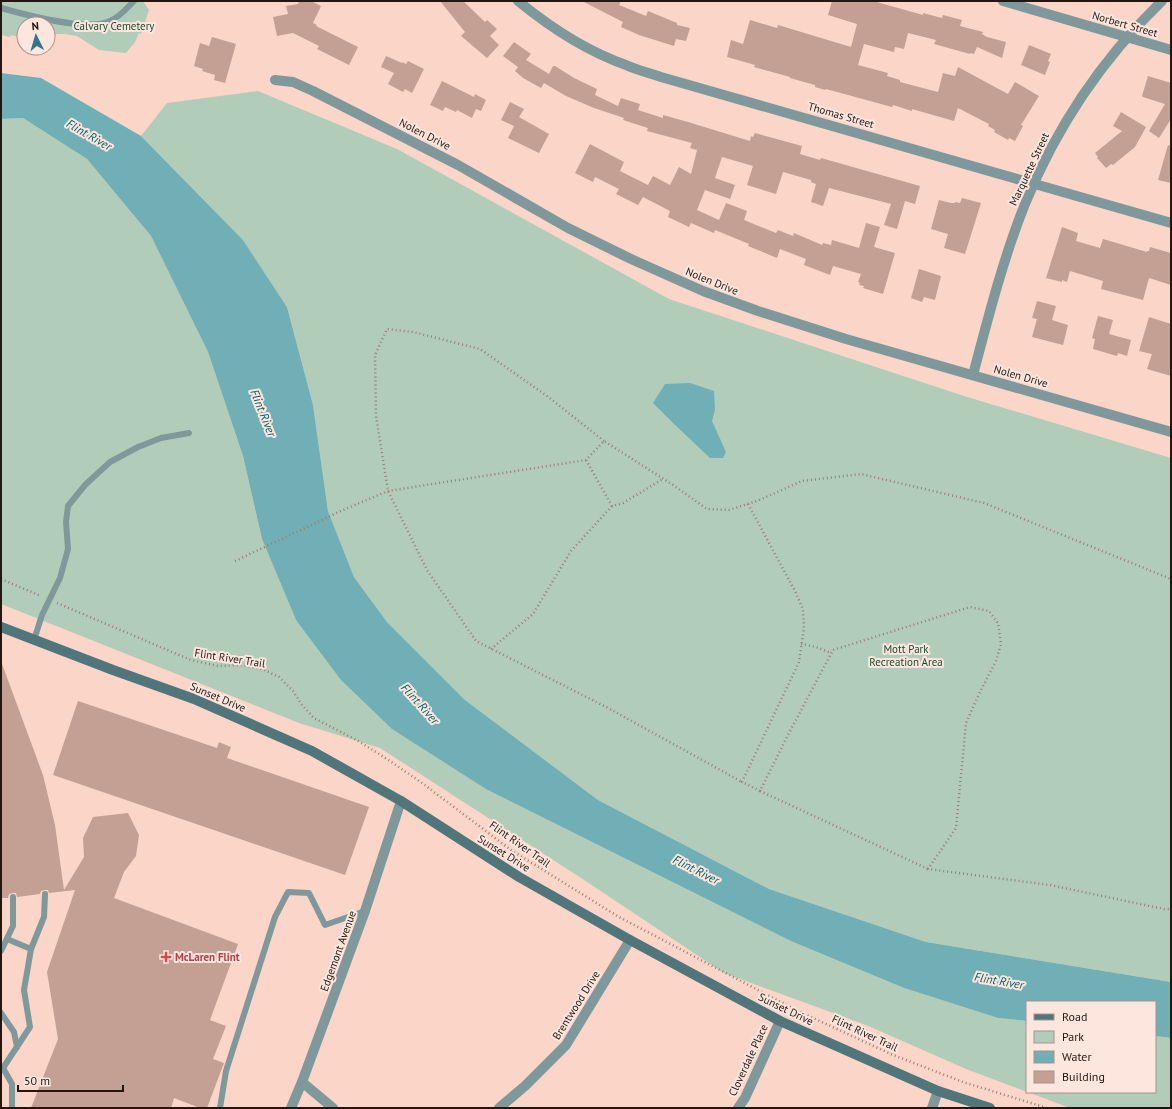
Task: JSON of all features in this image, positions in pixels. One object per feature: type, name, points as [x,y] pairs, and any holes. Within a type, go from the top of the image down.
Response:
[{"type":"street","name":"Thomas Street","points":[[518,1],[558,32],[591,50],[626,65],[661,77],[1171,223]]},
{"type":"street","name":"Norbert Street","points":[[1003,1],[1171,50]]},
{"type":"street","name":"Marquette Street","points":[[973,375],[1018,222],[1054,143],[1094,79],[1128,37],[1162,1]]},
{"type":"street","name":"Nolen Drive","points":[[275,80],[293,82],[313,91],[458,165],[568,228],[631,260],[683,282],[753,309],[798,324],[1171,432]]},
{"type":"street","name":"Sunset Drive","points":[[1,627],[112,670],[194,699],[312,751],[401,801],[519,877],[630,940],[780,1021],[938,1091],[990,1108]]},
{"type":"street","name":"Edgemont Avenue","points":[[291,1108],[365,911],[401,801]]},
{"type":"street","name":"Brentwood Drive","points":[[498,1108],[525,1086],[566,1045],[630,940]]},
{"type":"street","name":"Cloverdale Place","points":[[738,1108],[745,1098],[780,1021]]},
{"type":"street","points":[[302,1082],[333,1108]]},
{"type":"street","points":[[932,1108],[938,1091]]},
{"type":"lane","points":[[1,8],[26,16],[95,25],[115,19],[134,1]]},
{"type":"lane","points":[[34,640],[42,614],[60,578],[68,549],[66,522],[68,506],[85,485],[110,462],[138,447],[161,438],[189,433]]},
{"type":"lane","points":[[220,1108],[226,1071],[275,917],[288,892],[309,894],[325,925],[365,911]]},
{"type":"lane","points":[[12,1108],[12,1084],[2,1068],[30,1027],[24,990],[31,949],[44,917],[44,894]]},
{"type":"lane","points":[[1,951],[13,926],[13,897]]},
{"type":"lane","points":[[8,939],[31,949]]},
{"type":"lane","points":[[1,1013],[14,1032],[17,1047]]},
{"type":"path","points":[[1171,579],[984,503],[861,474],[802,481],[748,504],[729,510],[707,509],[604,441],[547,396],[480,349],[413,332],[387,329],[376,355],[376,416],[388,491],[427,570],[476,641],[608,708],[742,782],[928,869],[1050,885],[1164,909],[1171,909]]},
{"type":"path","points":[[235,561],[343,510],[388,491],[586,460],[604,441]]},
{"type":"path","points":[[586,460],[612,506]]},
{"type":"path","points":[[491,648],[532,614],[571,551],[612,506],[623,503],[663,479]]},
{"type":"path","points":[[742,782],[798,662],[804,628],[803,609],[795,591],[748,504]]},
{"type":"path","name":"Flint River Trail","points":[[1,579],[191,660],[218,666],[240,665],[262,669],[279,677],[293,691],[302,705],[314,718],[360,742],[390,761],[422,783],[511,850],[619,917],[798,1011],[893,1056],[963,1082],[1047,1108]]},
{"type":"path","points":[[760,791],[833,650],[970,607],[989,611],[998,623],[1001,644],[996,661],[966,723],[956,828],[928,869]]},
{"type":"path","points":[[801,644],[816,647],[831,653]]},
{"type":"green space","name":"Calvary Cemetery","points":[[1,1],[143,1],[149,10],[141,34],[139,33],[135,42],[126,53],[99,50],[77,36],[56,34],[56,16],[16,16],[16,36],[1,35]]},
{"type":"green space","name":"Mott Park Recreation Area","points":[[258,91],[397,149],[669,299],[964,396],[1171,458],[1171,982],[926,942],[769,889],[598,800],[465,700],[387,622],[354,577],[328,511],[313,405],[287,307],[243,240],[141,136],[167,103]]},
{"type":"green space","points":[[23,118],[87,159],[151,236],[208,352],[243,456],[262,539],[296,620],[793,942],[904,988],[998,1018],[1026,1021],[1026,1092],[966,1069],[866,1025],[724,973],[581,878],[380,748],[299,723],[1,604],[1,119]]},
{"type":"green space","points":[[1156,1036],[1171,1038],[1171,1108],[1070,1108],[1030,1093],[1156,1093]]},
{"type":"water","name":"Flint River","points":[[1,73],[41,78],[141,136],[243,240],[287,307],[313,405],[328,511],[354,577],[387,622],[465,700],[598,800],[769,889],[926,942],[1171,982],[1171,1038],[1156,1036],[1156,1001],[1026,1001],[1026,1021],[998,1018],[904,988],[793,942],[486,789],[392,729],[341,680],[296,620],[262,539],[243,456],[208,352],[151,236],[87,159],[23,118],[1,119]]},
{"type":"water","points":[[690,383],[714,391],[715,410],[712,421],[726,452],[723,458],[710,458],[653,403],[665,384]]},
{"type":"building","points":[[299,1],[311,1],[321,6],[313,23],[317,25],[316,26],[358,47],[349,65],[317,49],[319,46],[293,33],[277,36],[273,17],[288,14],[286,6],[298,4]]},
{"type":"building","points":[[440,1],[463,1],[485,22],[487,20],[497,29],[490,36],[499,45],[487,58],[461,36],[465,32]]},
{"type":"building","points":[[582,1],[621,1],[619,5],[646,16],[648,11],[677,23],[677,25],[690,28],[686,41],[676,39],[674,46],[639,35],[621,27],[623,22]]},
{"type":"building","points":[[832,1],[873,1],[923,15],[923,13],[942,18],[943,15],[962,20],[960,26],[983,32],[982,34],[987,37],[1006,42],[1002,58],[977,47],[974,54],[970,54],[934,44],[936,40],[908,33],[904,49],[895,47],[894,52],[864,44],[858,65],[888,73],[887,76],[900,80],[900,82],[938,92],[943,73],[955,76],[958,67],[1008,94],[1015,82],[1039,96],[1021,125],[1023,126],[1015,141],[1009,138],[1008,140],[994,132],[995,130],[988,126],[989,124],[958,108],[954,121],[912,109],[912,111],[893,105],[892,107],[826,89],[825,90],[815,87],[815,85],[754,67],[755,65],[727,57],[731,40],[743,44],[750,20],[777,28],[778,25],[851,47],[857,24],[828,15]]},
{"type":"building","points":[[212,37],[236,44],[225,83],[214,80],[215,75],[202,71],[203,69],[194,66],[200,43],[209,46]]},
{"type":"building","points":[[514,42],[531,54],[526,60],[549,74],[553,66],[555,66],[574,78],[597,89],[595,95],[618,106],[621,98],[640,104],[638,110],[663,118],[663,115],[750,141],[751,136],[753,137],[755,133],[802,146],[800,154],[820,160],[821,158],[920,186],[915,204],[905,201],[897,229],[884,225],[891,204],[829,188],[823,206],[811,202],[816,184],[811,182],[811,180],[783,172],[776,194],[747,185],[753,166],[722,157],[715,178],[735,185],[730,199],[705,190],[697,210],[719,220],[726,203],[747,211],[744,220],[776,233],[778,230],[793,236],[794,233],[822,245],[823,243],[831,245],[832,240],[859,248],[866,223],[880,227],[874,247],[895,253],[883,294],[863,288],[864,286],[859,285],[860,283],[858,282],[861,274],[833,266],[830,275],[804,265],[806,259],[780,249],[777,258],[748,246],[749,244],[715,230],[714,233],[691,223],[689,227],[668,217],[670,211],[643,197],[638,205],[616,194],[619,189],[595,177],[593,182],[575,173],[590,144],[624,162],[620,171],[648,185],[653,176],[670,185],[679,167],[691,174],[697,150],[690,148],[692,143],[647,131],[648,128],[623,120],[624,118],[594,108],[566,96],[544,83],[541,88],[523,78],[515,71],[518,67],[503,56]]},
{"type":"building","points":[[1029,45],[1051,54],[1048,61],[1050,62],[1045,75],[1021,65]]},
{"type":"building","points":[[386,56],[406,64],[408,61],[424,69],[412,93],[405,89],[403,92],[388,84],[394,73],[381,67]]},
{"type":"building","points":[[1148,76],[1171,83],[1171,119],[1159,138],[1149,131],[1165,104],[1142,96]]},
{"type":"building","points":[[442,81],[474,97],[475,94],[486,100],[481,111],[476,109],[472,118],[457,110],[456,112],[445,107],[443,111],[430,105]]},
{"type":"building","points":[[510,102],[524,109],[519,117],[549,134],[539,153],[508,138],[514,126],[501,120]]},
{"type":"building","points":[[1121,112],[1146,127],[1135,147],[1113,165],[1111,164],[1106,168],[1097,158],[1098,157],[1095,153],[1122,131],[1113,126]]},
{"type":"building","points":[[1168,145],[1171,146],[1171,183],[1158,180]]},
{"type":"building","points":[[962,198],[981,203],[965,254],[944,248],[948,234],[931,229],[939,200],[951,203],[960,203]]},
{"type":"building","points":[[1062,227],[1078,233],[1076,241],[1100,248],[1103,239],[1147,252],[1149,251],[1150,247],[1171,253],[1171,285],[1149,278],[1143,300],[1101,289],[1103,281],[1070,271],[1067,282],[1046,278]]},
{"type":"building","points":[[919,269],[941,276],[935,300],[924,297],[922,302],[911,298]]},
{"type":"building","points":[[1037,301],[1056,306],[1052,320],[1068,325],[1063,345],[1032,337],[1037,319],[1032,318]]},
{"type":"building","points":[[1098,316],[1113,320],[1109,334],[1131,340],[1127,356],[1118,353],[1117,356],[1093,349],[1095,339],[1092,338]]},
{"type":"building","points":[[1149,317],[1171,324],[1171,376],[1147,369],[1152,354],[1139,351]]},
{"type":"building","points":[[1,664],[43,775],[55,825],[64,890],[84,857],[83,838],[93,817],[128,813],[139,835],[136,856],[124,872],[114,898],[238,944],[210,1020],[226,1026],[213,1059],[224,1063],[207,1108],[200,1108],[174,1098],[171,1108],[31,1108],[58,1039],[47,972],[75,890],[49,893],[48,890],[45,890],[41,891],[40,894],[17,897],[16,893],[13,893],[9,894],[8,898],[1,898]]},
{"type":"building","points":[[78,701],[217,748],[219,742],[231,747],[227,758],[369,807],[345,875],[53,775]]},
{"type":"place","name":"McLaren Flint","points":[[166,957]]}]
